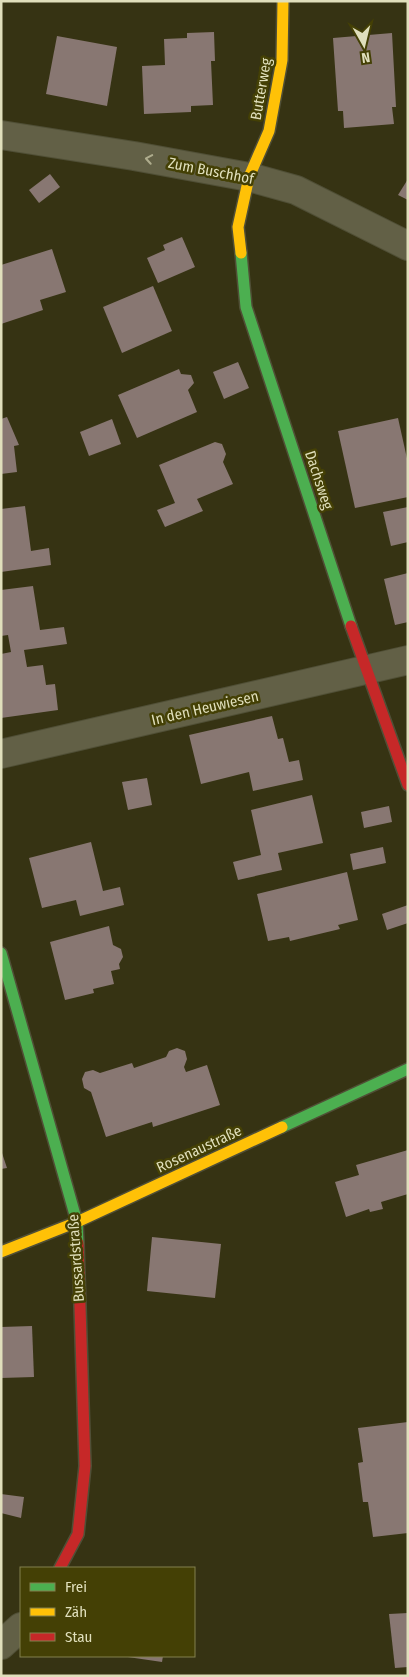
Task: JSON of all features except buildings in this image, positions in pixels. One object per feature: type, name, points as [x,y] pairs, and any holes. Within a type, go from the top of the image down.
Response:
[{"type":"street","name":"Butterweg","points":[[249,177],[269,131],[282,60],[284,1]]},
{"type":"street","name":"Zum Buschhof","points":[[1,135],[134,156],[249,177],[296,190],[408,246]]},
{"type":"street","name":"Dachsweg","points":[[249,177],[238,226],[246,307],[366,671],[408,785]]},
{"type":"street","name":"In den Heuwiesen","points":[[1,754],[408,660]]},
{"type":"street","name":"Bussardstraße","points":[[1,953],[77,1222],[85,1466],[78,1534],[61,1567]]},
{"type":"street","name":"Rosenaustraße","points":[[1,1252],[77,1222],[408,1069]]},
{"type":"street","points":[[1,1645],[20,1628]]},
{"type":"traffic: fast","points":[[241,253],[246,307],[351,626]]},
{"type":"traffic: fast","points":[[1,953],[77,1222],[78,1243]]},
{"type":"traffic: fast","points":[[282,1127],[408,1069]]},
{"type":"traffic: slow","points":[[241,253],[238,227],[249,177],[269,131],[282,60],[283,1]]},
{"type":"traffic: slow","points":[[1,1252],[77,1222],[282,1127]]},
{"type":"traffic: jam","points":[[351,626],[408,785]]},
{"type":"traffic: jam","points":[[61,1567],[78,1534],[85,1466],[78,1243]]}]
